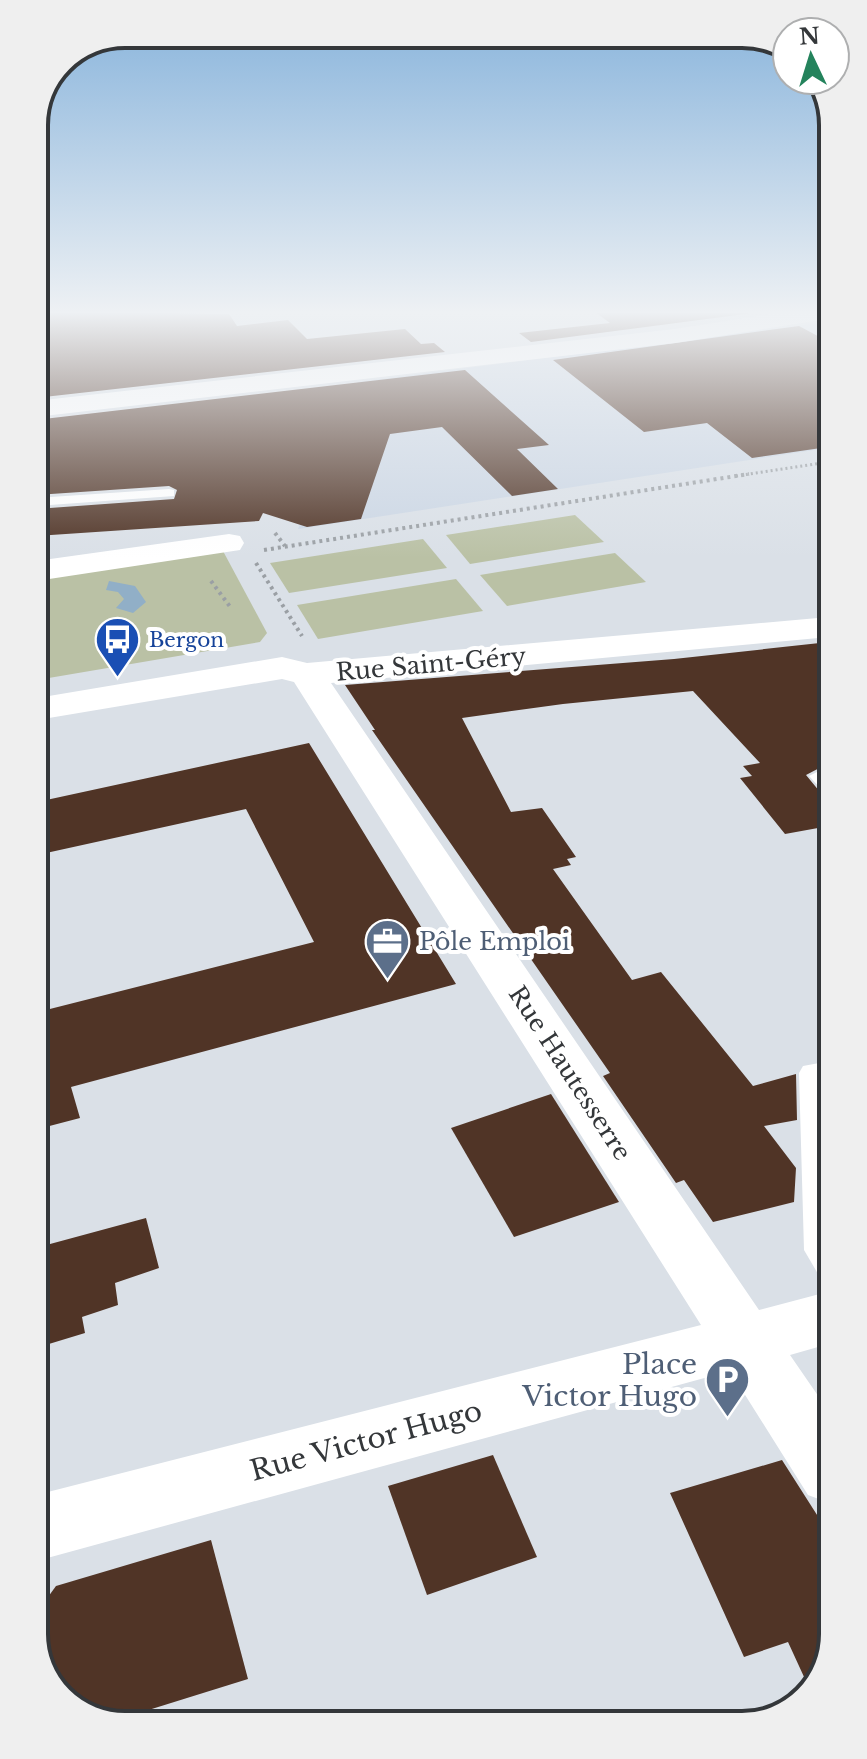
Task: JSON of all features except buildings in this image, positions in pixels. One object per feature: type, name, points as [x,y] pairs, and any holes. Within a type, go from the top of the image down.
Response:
[{"type":"street","points":[[48,408],[175,393]]},
{"type":"street","points":[[48,570],[239,547]]},
{"type":"street","name":"Rue Saint-Géry","points":[[48,707],[282,668],[307,674],[819,628]]},
{"type":"street","name":"Rue Hautesserre","points":[[307,674],[819,1453]]},
{"type":"street","name":"Rue Victor Hugo","points":[[48,1525],[819,1321]]},
{"type":"lane","points":[[48,501],[169,493]]},
{"type":"lane","points":[[819,1072],[812,1073],[819,1250]]},
{"type":"path","points":[[261,550],[819,463]]},
{"type":"path","points":[[275,533],[285,546]]},
{"type":"path","points":[[239,547],[304,638],[319,646],[307,674]]},
{"type":"shaded area","points":[[353,393],[819,393],[819,449],[298,529]]},
{"type":"green space","points":[[575,515],[604,542],[470,564],[446,535]]},
{"type":"green space","points":[[423,539],[447,568],[289,593],[270,563]]},
{"type":"green space","points":[[223,551],[267,633],[260,642],[48,678],[48,574]]},
{"type":"green space","points":[[615,553],[646,582],[507,606],[480,575]]},
{"type":"green space","points":[[456,579],[483,611],[318,639],[297,605]]},
{"type":"water","points":[[109,581],[135,586],[146,602],[133,613],[116,608],[124,599],[118,592],[106,590]]},
{"type":"place","name":"Bergon","points":[[118,679]]},
{"type":"place","name":"Pôle Emploi","points":[[388,980]]},
{"type":"place","name":"Place Victor Hugo","points":[[728,1419]]}]
